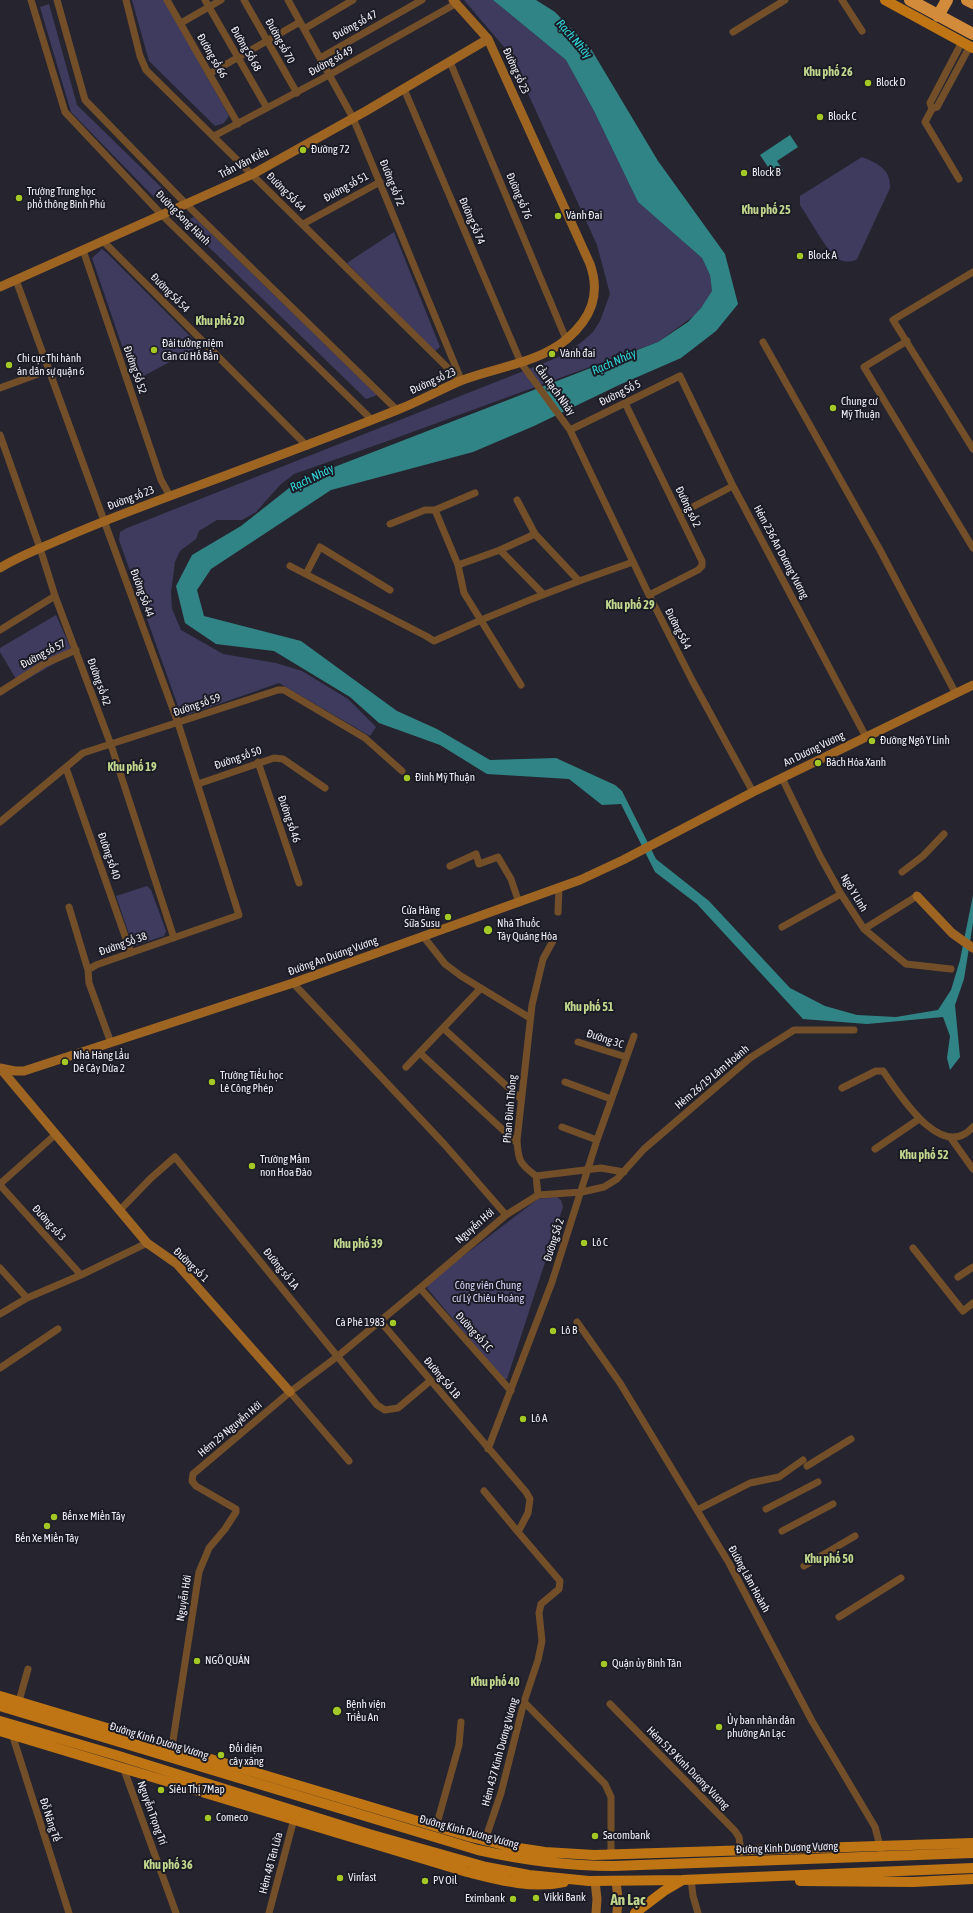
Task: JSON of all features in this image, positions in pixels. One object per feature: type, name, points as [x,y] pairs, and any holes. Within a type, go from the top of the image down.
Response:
[{"type":"highway","points":[[910,0],[938,16],[969,42]]},
{"type":"highway","points":[[938,16],[946,0]]},
{"type":"highway","points":[[967,0],[973,3]]},
{"type":"main road","points":[[885,0],[969,42]]},
{"type":"main road","name":"Đường Kinh Dương Vương","points":[[0,1696],[18,1706],[105,1732],[351,1812],[494,1853],[535,1861],[613,1866],[742,1857],[765,1850],[973,1853]]},
{"type":"main road","name":"Đường Kinh Dương Vương","points":[[0,1706],[18,1706]]},
{"type":"main road","points":[[12,1729],[18,1706]]},
{"type":"main road","points":[[0,1721],[12,1729],[123,1766],[295,1815]]},
{"type":"main road","points":[[0,1731],[12,1729],[120,1756],[345,1831],[486,1867],[529,1875],[596,1881],[686,1880],[770,1875],[792,1876],[973,1868]]},
{"type":"main road","name":"Đường Kinh Dương Vương","points":[[105,1732],[172,1746],[436,1826],[486,1840],[545,1852],[611,1856],[742,1857],[767,1861],[973,1843]]},
{"type":"main road","points":[[120,1756],[123,1766]]},
{"type":"main road","points":[[345,1831],[354,1801]]},
{"type":"main road","points":[[765,1850],[770,1875]]},
{"type":"main road","points":[[594,1855],[596,1881]]},
{"type":"main road","points":[[611,1856],[616,1881]]},
{"type":"main road","points":[[742,1857],[742,1877]]},
{"type":"main road","points":[[792,1876],[805,1882],[914,1882],[973,1879]]},
{"type":"main road","points":[[635,1913],[664,1891],[686,1880]]},
{"type":"street","name":"Đường Song Hành","points":[[31,0],[65,112],[162,214],[371,420]]},
{"type":"street","name":"Đường Song Hành","points":[[57,0],[85,100],[186,204],[398,410]]},
{"type":"street","name":"Đường Số 64","points":[[126,0],[140,56],[146,70],[461,381]]},
{"type":"street","name":"Đường số 66","points":[[167,0],[238,124]]},
{"type":"street","points":[[181,23],[207,3],[220,0]]},
{"type":"street","name":"Đường số 70","points":[[244,0],[297,93]]},
{"type":"street","points":[[210,74],[267,41],[302,26],[353,0]]},
{"type":"street","name":"Đường số 47","points":[[320,58],[422,0]]},
{"type":"street","points":[[733,32],[785,0]]},
{"type":"street","points":[[842,0],[862,31]]},
{"type":"street","name":"Đường số 72","points":[[289,1],[353,118],[461,381]]},
{"type":"street","name":"Đường số 49","points":[[214,136],[297,93],[455,2]]},
{"type":"street","name":"Đường số 23","points":[[0,568],[24,554],[104,521],[307,446],[398,410],[461,381],[521,363],[548,351],[575,331],[590,310],[595,288],[594,274],[488,39],[455,2]]},
{"type":"street","name":"Đường Số 68","points":[[207,3],[267,108]]},
{"type":"street","name":"Trần Văn Kiểu","points":[[0,287],[253,174],[404,89],[488,39]]},
{"type":"street","points":[[959,179],[925,122],[932,108],[930,103],[953,58],[969,42]]},
{"type":"street","points":[[932,108],[937,107],[961,62],[969,42]]},
{"type":"street","points":[[953,58],[961,62]]},
{"type":"street","name":"Đường số 76","points":[[450,62],[566,339]]},
{"type":"street","name":"Đường Số 74","points":[[404,89],[521,363]]},
{"type":"street","name":"Đường số 51","points":[[303,224],[380,182]]},
{"type":"street","name":"Đường Số 54","points":[[103,241],[307,446]]},
{"type":"street","name":"Đường Số 52","points":[[83,250],[161,480],[170,496]]},
{"type":"street","points":[[973,272],[893,320],[973,449]]},
{"type":"street","name":"Đường Số 44","points":[[16,280],[178,723],[239,915]]},
{"type":"street","points":[[907,341],[864,367],[973,548]]},
{"type":"street","points":[[763,342],[880,550],[956,694]]},
{"type":"street","name":"Cầu Rạch Nhảy","points":[[521,363],[570,430]]},
{"type":"street","points":[[0,388],[49,370]]},
{"type":"street","name":"Đường Số 5","points":[[570,430],[680,376]]},
{"type":"street","name":"Hẻm 236 An Dương Vương","points":[[680,376],[733,486],[866,737]]},
{"type":"street","name":"Đường số 2","points":[[625,403],[702,561],[702,566],[698,570],[649,595]]},
{"type":"street","name":"Đường Số 4","points":[[570,430],[649,595],[692,680],[753,792]]},
{"type":"street","name":"Đường số 42","points":[[0,435],[40,548],[55,596],[111,745],[174,938]]},
{"type":"street","points":[[679,514],[733,486]]},
{"type":"street","points":[[390,524],[424,510],[435,510],[475,493]]},
{"type":"street","points":[[516,500],[535,534],[579,580]]},
{"type":"street","points":[[435,510],[458,565],[464,593],[521,685]]},
{"type":"street","points":[[458,565],[500,550],[535,534]]},
{"type":"street","points":[[306,574],[320,547],[390,590]]},
{"type":"street","points":[[500,550],[543,594]]},
{"type":"street","points":[[290,566],[434,641],[543,594],[633,562]]},
{"type":"street","points":[[0,630],[55,596]]},
{"type":"street","name":"Đường số 57","points":[[0,692],[44,664],[76,650]]},
{"type":"street","name":"An Dương Vương","points":[[666,836],[973,685]]},
{"type":"street","name":"Đường số 59","points":[[0,822],[84,753],[272,691],[284,690],[365,738],[402,772]]},
{"type":"street","name":"Đường số 50","points":[[198,784],[258,762],[274,758],[283,759],[325,788]]},
{"type":"street","name":"Đường số 46","points":[[258,762],[299,882]]},
{"type":"street","name":"Đường số 40","points":[[66,768],[131,953]]},
{"type":"street","name":"Ngô Y Linh","points":[[782,778],[841,894],[864,929],[906,964],[951,969]]},
{"type":"street","points":[[902,872],[923,856],[944,834]]},
{"type":"street","name":"Đường An Dương Vương","points":[[0,1068],[24,1071],[293,983],[560,888],[622,860],[666,836]]},
{"type":"street","points":[[450,866],[476,854],[480,864],[498,857],[511,879],[519,903]]},
{"type":"street","points":[[558,912],[560,888]]},
{"type":"street","points":[[782,927],[841,894]]},
{"type":"street","points":[[864,929],[917,896],[946,928],[973,948]]},
{"type":"street","points":[[69,907],[88,970],[89,983],[111,1043]]},
{"type":"street","name":"Đường Số 38","points":[[88,970],[96,965],[239,915]]},
{"type":"street","points":[[424,936],[445,964],[530,1018]]},
{"type":"street","name":"Phan Đình Thông","points":[[536,1176],[522,1165],[517,1151],[517,1143],[530,1018],[543,959],[554,939]]},
{"type":"street","points":[[293,983],[445,1145],[506,1215]]},
{"type":"street","points":[[406,1067],[481,988]]},
{"type":"street","points":[[443,1028],[521,1099]]},
{"type":"street","name":"Hẻm 26/19 Lâm Hoành","points":[[624,1172],[644,1149],[750,1058],[794,1030],[854,1030]]},
{"type":"street","name":"Đường Số 2","points":[[488,1449],[552,1282],[582,1192],[597,1140],[634,1036]]},
{"type":"street","name":"Đường 3C","points":[[578,1042],[626,1057]]},
{"type":"street","points":[[420,1053],[517,1143]]},
{"type":"street","name":"Đường số 1","points":[[0,1068],[147,1242],[177,1264],[349,1461]]},
{"type":"street","points":[[842,1088],[879,1070],[883,1071],[919,1119],[933,1130],[950,1137],[973,1169]]},
{"type":"street","points":[[566,1082],[611,1099]]},
{"type":"street","points":[[875,1149],[919,1119]]},
{"type":"street","points":[[562,1127],[597,1140]]},
{"type":"street","points":[[950,1137],[964,1134],[973,1127]]},
{"type":"street","points":[[0,1185],[56,1134]]},
{"type":"street","name":"Đường số 1A","points":[[120,1210],[151,1178],[175,1157],[377,1405],[385,1410],[398,1408],[430,1381]]},
{"type":"street","points":[[538,1195],[536,1176],[601,1168],[624,1172]]},
{"type":"street","name":"Nguyễn Hới","points":[[290,1392],[338,1356],[506,1215],[538,1195],[582,1192],[604,1187],[618,1179],[624,1172]]},
{"type":"street","name":"Đường số 3","points":[[0,1185],[81,1275]]},
{"type":"street","points":[[0,1314],[27,1298],[81,1275],[147,1242]]},
{"type":"street","points":[[913,1248],[963,1311],[973,1303]]},
{"type":"street","points":[[958,1277],[973,1267]]},
{"type":"street","points":[[0,1268],[27,1298]]},
{"type":"street","name":"Đường số 1C","points":[[420,1288],[511,1391]]},
{"type":"street","name":"Đường Số 1B","points":[[380,1321],[488,1449]]},
{"type":"street","name":"Đường Lâm Hoành","points":[[577,1322],[620,1383],[729,1563],[812,1721],[875,1827],[881,1851]]},
{"type":"street","points":[[0,1368],[58,1329]]},
{"type":"street","name":"Hẻm 29 Nguyễn Hới","points":[[196,1486],[192,1481],[193,1474],[290,1392]]},
{"type":"street","points":[[697,1510],[750,1483],[779,1476],[851,1439]]},
{"type":"street","points":[[484,1491],[518,1532],[528,1513],[530,1499],[520,1485],[488,1449]]},
{"type":"street","points":[[766,1509],[818,1482]]},
{"type":"street","name":"Nguyễn Hới","points":[[172,1746],[199,1572],[210,1548],[236,1512],[236,1509],[196,1486]]},
{"type":"street","points":[[782,1531],[833,1504]]},
{"type":"street","name":"Hẻm 437 Kinh Dương Vương","points":[[486,1840],[512,1754],[524,1702],[538,1660],[542,1641],[539,1612],[541,1604],[559,1589],[560,1581],[518,1532]]},
{"type":"street","points":[[804,1566],[855,1536]]},
{"type":"street","points":[[839,1617],[901,1578]]},
{"type":"street","points":[[18,1706],[28,1669]]},
{"type":"street","points":[[524,1702],[605,1784],[611,1797],[611,1856]]},
{"type":"street","name":"Hẻm 519 Kinh Dương Vương","points":[[610,1704],[735,1831],[739,1837],[742,1857]]},
{"type":"street","points":[[436,1826],[459,1745],[461,1722]]},
{"type":"street","name":"Đỗ Năng Tế","points":[[12,1729],[69,1913]]},
{"type":"street","name":"Nguyễn Trọng Trí","points":[[123,1766],[176,1913]]},
{"type":"street","name":"Hẻm 48 Tên Lửa","points":[[269,1913],[295,1815]]},
{"type":"street","points":[[686,1880],[698,1913]]},
{"type":"street","points":[[596,1881],[596,1913]]},
{"type":"street","points":[[616,1881],[618,1898],[617,1913]]},
{"type":"green space","points":[[132,0],[164,0],[229,116],[224,123],[215,126],[149,61]]},
{"type":"green space","points":[[464,0],[493,0],[566,60],[594,111],[638,202],[702,258],[710,275],[712,291],[707,301],[695,315],[658,342],[294,474],[280,485],[256,512],[242,520],[217,520],[199,531],[196,539],[180,551],[175,562],[171,592],[172,609],[181,630],[223,654],[276,663],[302,671],[348,699],[376,727],[370,736],[279,683],[187,715],[179,709],[119,540],[120,532],[564,355],[593,332],[600,321],[610,294],[597,245],[510,54]]},
{"type":"green space","points":[[49,4],[77,105],[165,191],[154,197],[71,112],[40,7]]},
{"type":"green space","points":[[862,157],[878,164],[886,171],[890,181],[890,188],[857,259],[852,261],[843,261],[836,258],[832,254],[823,241],[800,205],[800,196]]},
{"type":"green space","points":[[194,217],[377,395],[366,399],[183,222]]},
{"type":"green space","points":[[394,232],[440,347],[435,351],[347,263]]},
{"type":"green space","points":[[102,249],[200,346],[134,381],[92,258]]},
{"type":"green space","points":[[56,615],[73,653],[19,684],[0,652],[0,648]]},
{"type":"green space","points":[[147,886],[151,890],[166,931],[164,936],[136,945],[132,943],[116,896]]},
{"type":"green space","name":"Công viên Chung cư Lý Chiêu Hoàng","points":[[557,1197],[561,1200],[563,1207],[507,1379],[503,1379],[427,1288],[429,1282],[538,1199]]},
{"type":"water","name":"Rạch Nhảy","points":[[493,0],[536,0],[555,12],[591,49],[658,161],[725,254],[738,304],[716,331],[681,358],[619,385],[534,426],[473,452],[331,490],[211,569],[197,590],[204,616],[301,641],[397,711],[437,729],[490,760],[556,758],[615,785],[622,791],[656,859],[709,901],[790,988],[825,1006],[857,1015],[896,1017],[938,1010],[951,990],[960,960],[973,895],[973,923],[964,979],[955,1005],[960,1057],[950,1070],[947,1058],[950,1036],[943,1017],[867,1024],[803,1019],[697,904],[655,872],[621,804],[602,805],[569,779],[487,774],[440,745],[379,723],[350,697],[274,651],[216,644],[185,623],[176,586],[192,555],[241,526],[298,481],[658,342],[688,322],[701,308],[712,291],[710,275],[702,258],[638,202],[594,111],[566,60]]},
{"type":"water","points":[[790,135],[798,147],[777,161],[783,170],[774,176],[760,155]]},
{"type":"place","name":"Block D","points":[[868,83]]},
{"type":"place","name":"Block C","points":[[820,117]]},
{"type":"place","name":"Đường 72","points":[[303,150]]},
{"type":"place","name":"Block B","points":[[744,173]]},
{"type":"place","name":"Trường Trung học phổ thông Bình Phú","points":[[19,198]]},
{"type":"place","name":"Vành Đai","points":[[558,216]]},
{"type":"place","name":"Block A","points":[[800,256]]},
{"type":"place","name":"Đài tưởng niệm Căn cứ Hố Bần","points":[[154,350]]},
{"type":"place","name":"Vành đai","points":[[552,354]]},
{"type":"place","name":"Chi cục Thi hành án dân sự quận 6","points":[[9,365]]},
{"type":"place","name":"Chung cư Mỹ Thuận","points":[[833,408]]},
{"type":"place","name":"Đường Ngô Y Linh","points":[[872,741]]},
{"type":"place","name":"Bách Hóa Xanh","points":[[818,763]]},
{"type":"place","name":"Đình Mỹ Thuận","points":[[407,778]]},
{"type":"place","name":"Cửa Hàng Sữa Susu","points":[[448,917]]},
{"type":"place","name":"Nhà Thuốc Tây Quàng Hòa","points":[[488,930]]},
{"type":"place","name":"Nhà Hàng Lẩu Dê Cây Dừa 2","points":[[65,1062]]},
{"type":"place","name":"Trường Tiểu học Lê Công Phép","points":[[212,1082]]},
{"type":"place","name":"Trường Mầm non Hoa Đào","points":[[252,1166]]},
{"type":"place","name":"Lô C","points":[[584,1243]]},
{"type":"place","name":"Cà Phê 1983","points":[[393,1323]]},
{"type":"place","name":"Lô B","points":[[553,1331]]},
{"type":"place","name":"Lô A","points":[[523,1419]]},
{"type":"place","name":"Bến xe Miền Tây","points":[[54,1517]]},
{"type":"place","name":"Bến Xe Miền Tây","points":[[47,1526]]},
{"type":"place","name":"NGÕ QUÁN","points":[[197,1661]]},
{"type":"place","name":"Quận ủy Bình Tân","points":[[604,1664]]},
{"type":"place","name":"Bệnh viện Triều An","points":[[337,1711]]},
{"type":"place","name":"Ủy ban nhân dân phường An Lạc","points":[[719,1727]]},
{"type":"place","name":"Đối diện cây xăng","points":[[221,1755]]},
{"type":"place","name":"Siêu Thị 7Map","points":[[161,1790]]},
{"type":"place","name":"Comeco","points":[[208,1818]]},
{"type":"place","name":"Sacombank","points":[[595,1836]]},
{"type":"place","name":"Vinfast","points":[[340,1878]]},
{"type":"place","name":"PV Oil","points":[[425,1881]]},
{"type":"place","name":"Vikki Bank","points":[[536,1898]]},
{"type":"place","name":"Eximbank","points":[[513,1899]]},
{"type":"district","name":"Khu phố 26","points":[[828,72]]},
{"type":"district","name":"Khu phố 25","points":[[766,210]]},
{"type":"district","name":"Khu phố 20","points":[[220,321]]},
{"type":"district","name":"Khu phố 29","points":[[630,605]]},
{"type":"district","name":"Khu phố 19","points":[[132,767]]},
{"type":"district","name":"Khu phố 51","points":[[589,1007]]},
{"type":"district","name":"Khu phố 52","points":[[924,1155]]},
{"type":"district","name":"Khu phố 39","points":[[358,1244]]},
{"type":"district","name":"Khu phố 50","points":[[829,1559]]},
{"type":"district","name":"Khu phố 40","points":[[495,1682]]},
{"type":"district","name":"Khu phố 36","points":[[168,1865]]},
{"type":"district","name":"An Lạc","points":[[628,1900]]}]
